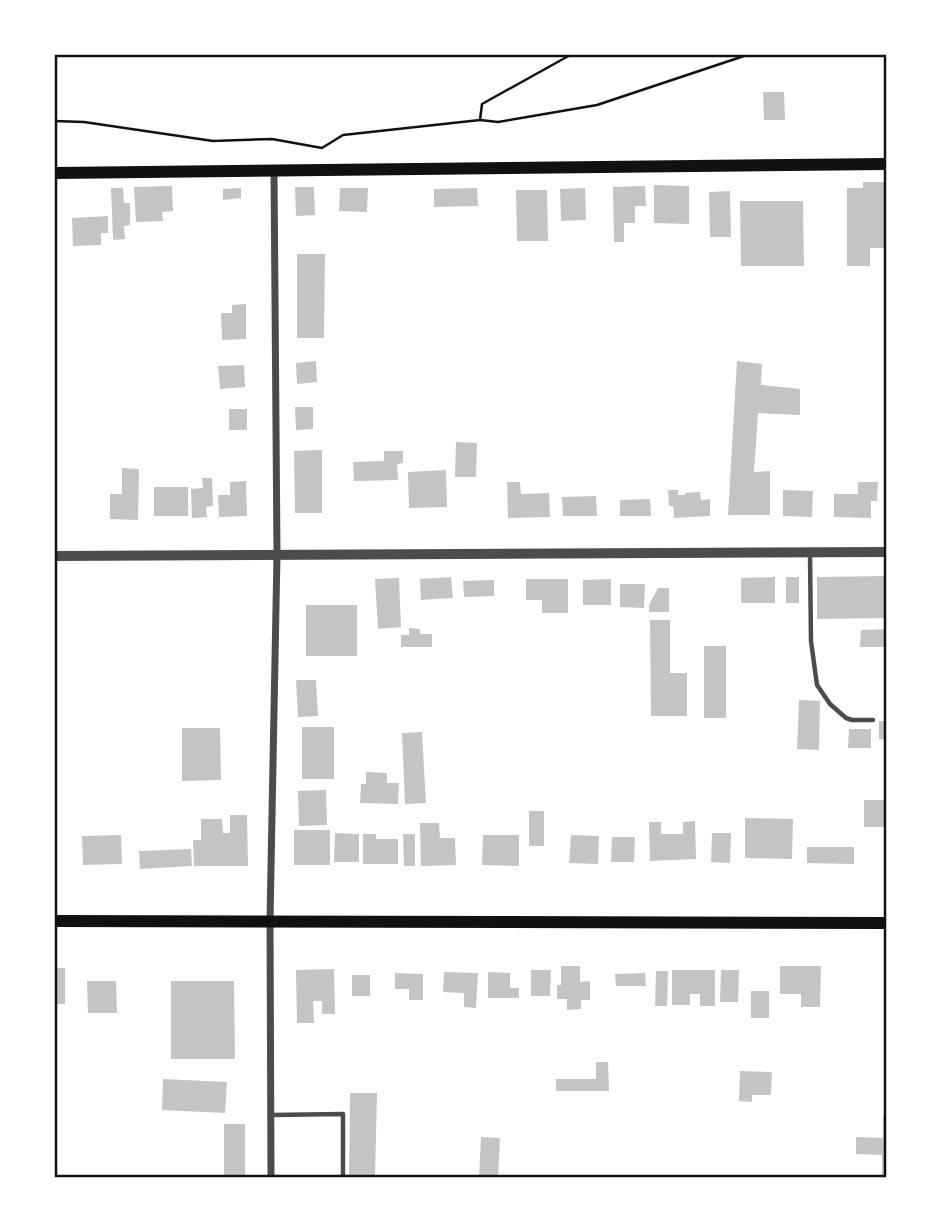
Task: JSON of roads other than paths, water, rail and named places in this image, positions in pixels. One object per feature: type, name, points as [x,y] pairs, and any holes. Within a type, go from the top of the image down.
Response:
[{"type":"main road","points":[[54,173],[887,164]]},
{"type":"main road","points":[[54,921],[887,923]]},
{"type":"street","points":[[271,1178],[270,920],[277,555],[274,172]]},
{"type":"street","points":[[54,556],[887,552]]},
{"type":"lane","points":[[810,553],[811,641],[817,685],[830,704],[846,718],[873,720]]},
{"type":"lane","points":[[271,1115],[343,1114],[342,1178]]}]
